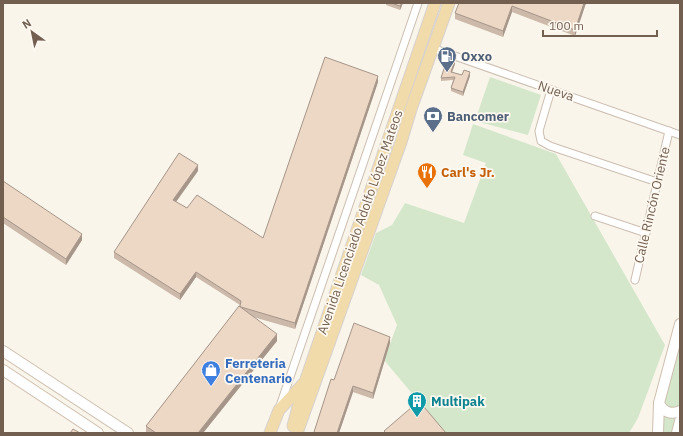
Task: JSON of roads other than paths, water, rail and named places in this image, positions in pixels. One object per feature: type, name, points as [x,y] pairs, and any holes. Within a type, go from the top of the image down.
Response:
[{"type":"main road","name":"Avenida Licenciado Adolfo López Mateos","points":[[270,433],[279,410],[305,382],[436,3]]},
{"type":"main road","name":"Avenida Licenciado Adolfo López Mateos","points":[[297,433],[449,3]]},
{"type":"main road","points":[[293,433],[292,428],[305,382]]},
{"type":"street","points":[[279,410],[418,3]]},
{"type":"street","name":"Nueva","points":[[432,48],[680,135]]},
{"type":"street","points":[[551,90],[539,131],[541,141],[550,146],[657,182]]},
{"type":"street","name":"Calle Rincón Oriente","points":[[635,280],[669,131]]},
{"type":"street","points":[[595,216],[646,233]]},
{"type":"street","points":[[658,433],[659,403],[680,324]]},
{"type":"street","points":[[3,351],[128,433]]},
{"type":"street","points":[[3,370],[98,433]]},
{"type":"street","points":[[659,403],[666,412],[673,413],[680,411]]},
{"type":"street","points":[[677,433],[680,421]]},
{"type":"place","name":"Oxxo","points":[[447,73]]},
{"type":"place","name":"Bancomer","points":[[433,133]]},
{"type":"place","name":"Carl's Jr.","points":[[427,189]]},
{"type":"place","name":"Ferreteria Centenario","points":[[211,387]]},
{"type":"place","name":"Multipak","points":[[417,418]]}]
